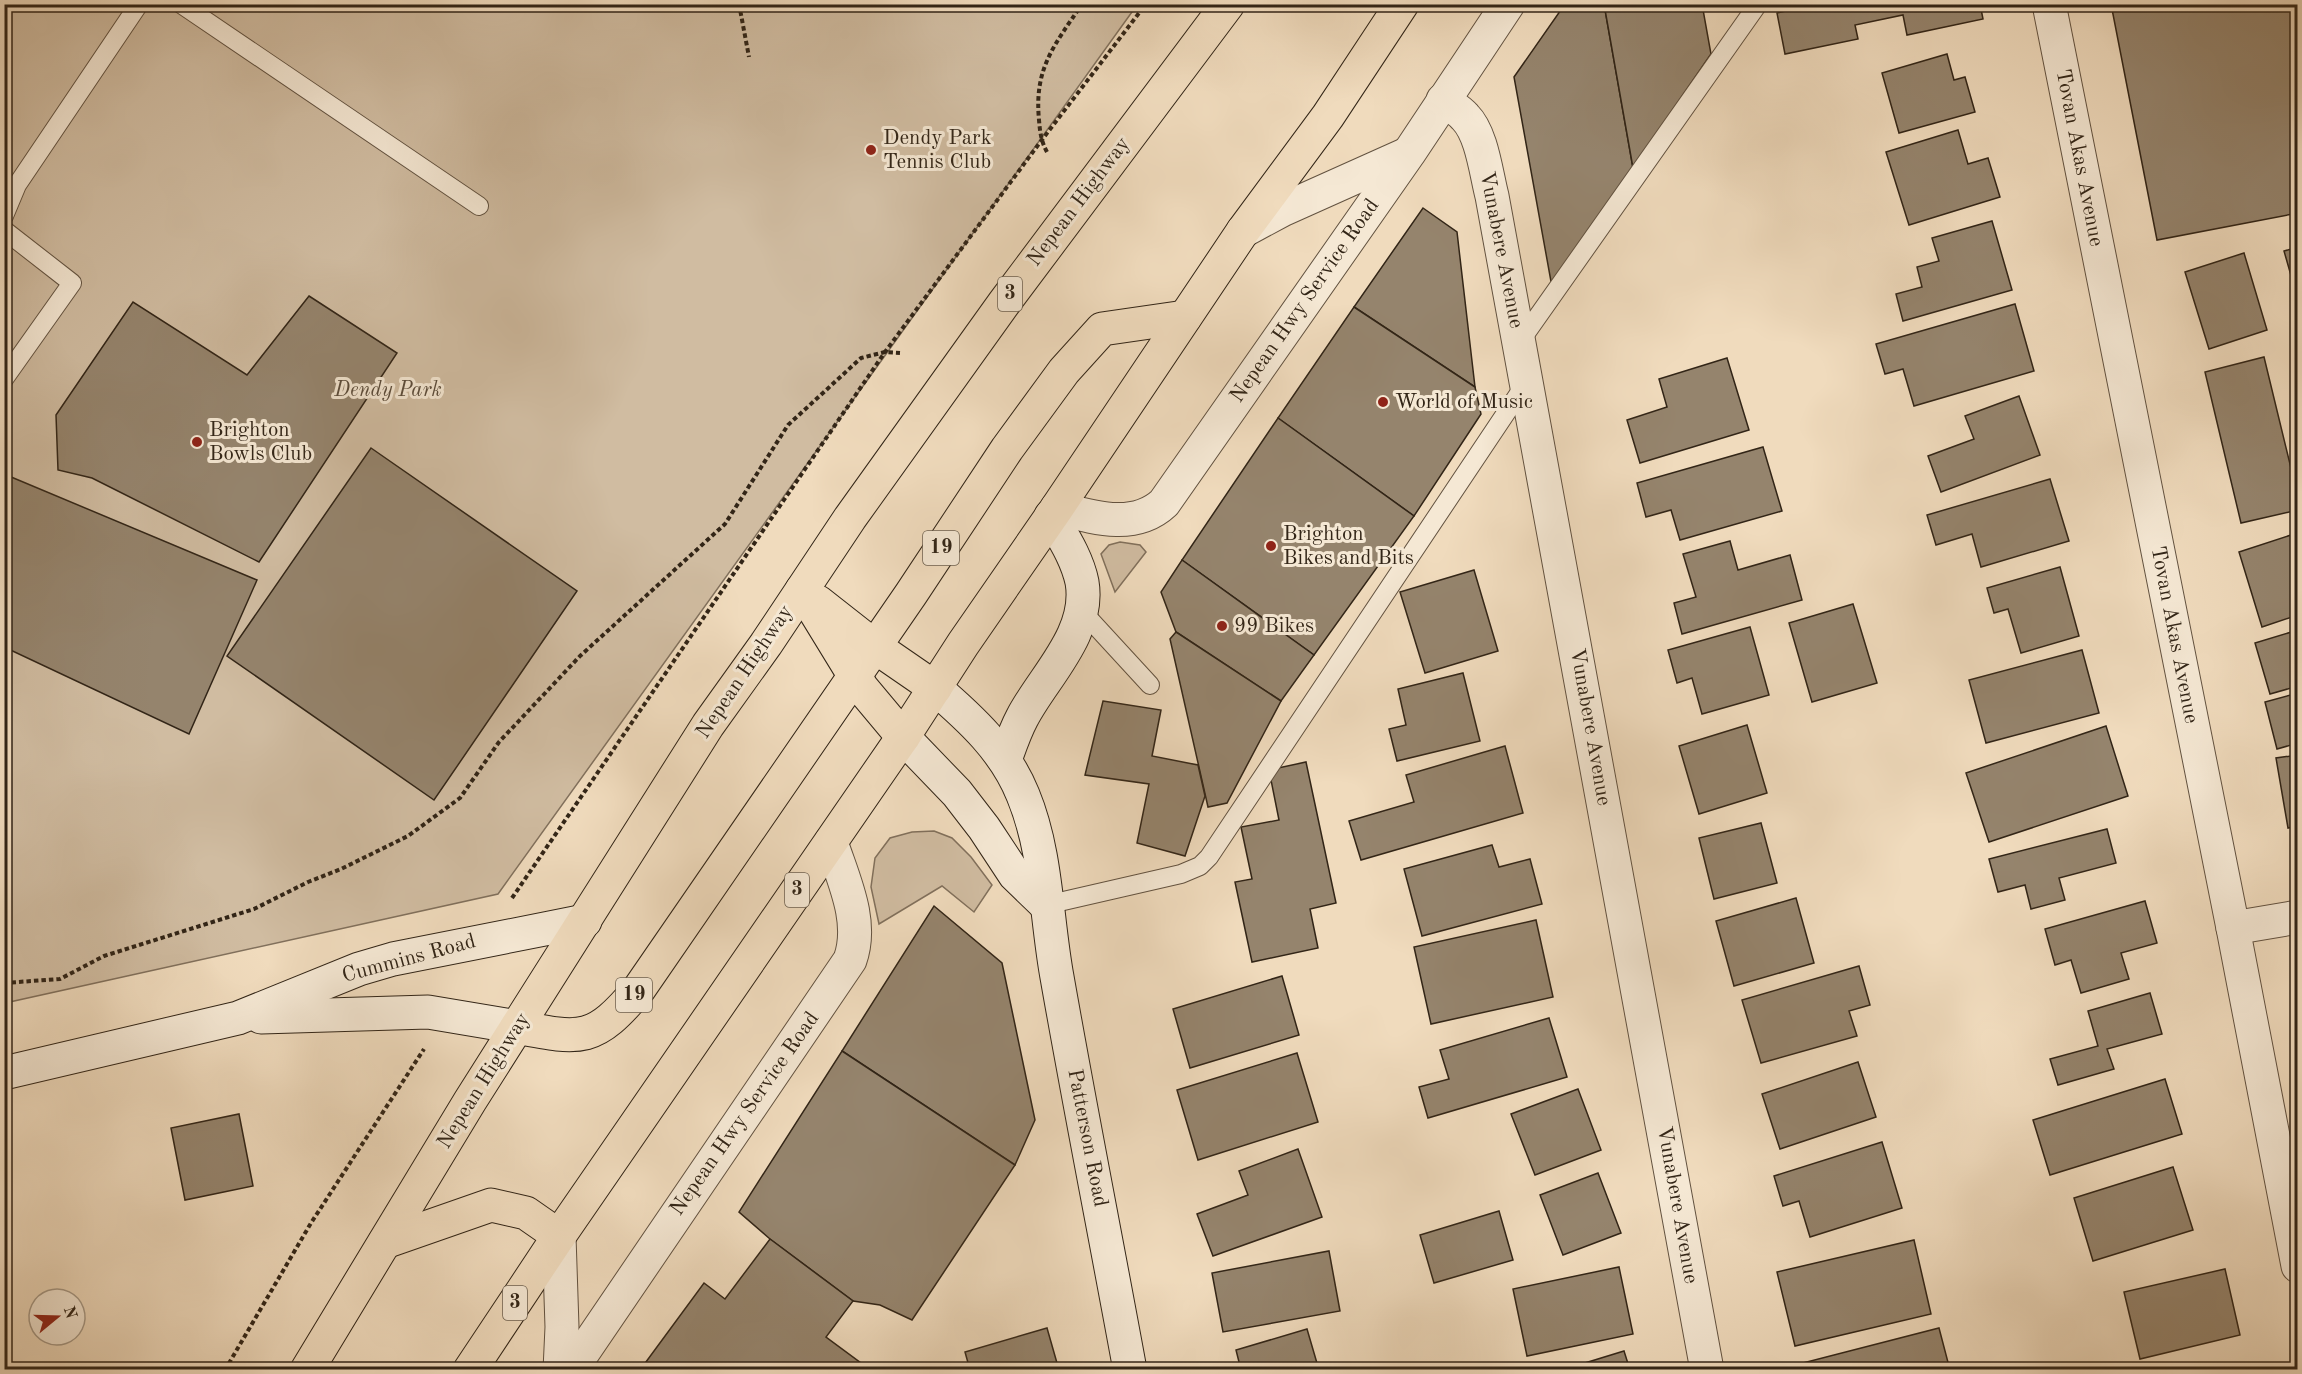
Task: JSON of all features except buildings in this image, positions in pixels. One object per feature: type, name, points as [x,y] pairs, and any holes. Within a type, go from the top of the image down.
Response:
[{"type":"highway","name":"Nepean Highway","points":[[307,1370],[518,1027],[708,725],[850,518],[1004,303],[1228,4]]},
{"type":"highway","name":"3","points":[[470,1370],[559,1236],[903,737],[963,644],[1243,231],[1328,116],[1402,4]]},
{"type":"highway","name":"19","points":[[518,1027],[558,1035],[581,1035],[600,1026],[621,1010],[639,989],[1032,414],[1064,371],[1102,329],[1185,317]]},
{"type":"highway","points":[[802,590],[874,646],[935,688]]},
{"type":"highway","points":[[802,590],[854,676],[903,737]]},
{"type":"highway","points":[[385,1242],[490,1205],[526,1213],[559,1236]]},
{"type":"street","name":"Nepean Hwy Service Road","points":[[1054,512],[1124,520],[1150,513],[1164,502],[1408,153],[1508,4]]},
{"type":"street","name":"Tovan Akas Avenue","points":[[2049,4],[2298,1266]]},
{"type":"street","name":"Vunabere Avenue","points":[[1443,100],[1465,116],[1479,141],[1492,196],[1707,1370]]},
{"type":"street","points":[[1243,231],[1265,218],[1408,153]]},
{"type":"street","points":[[1005,760],[1022,717],[1065,651],[1081,610],[1083,592],[1080,574],[1054,512]]},
{"type":"street","name":"Patterson Road","points":[[935,688],[982,732],[1005,760],[1024,796],[1035,830],[1041,858],[1058,987],[1130,1370]]},
{"type":"street","points":[[903,737],[957,793],[984,828],[1015,875],[1046,905]]},
{"type":"street","name":"Nepean Hwy Service Road","points":[[571,1370],[850,960],[856,944],[856,927],[831,842]]},
{"type":"street","points":[[2233,928],[2298,917]]},
{"type":"street","name":"Cummins Road","points":[[4,1073],[238,1018],[384,961],[585,921]]},
{"type":"street","name":"Cummins Road","points":[[238,1018],[428,1012],[518,1027]]},
{"type":"street","points":[[559,1236],[562,1327],[560,1370]]},
{"type":"lane","points":[[4,216],[17,185],[139,4]]},
{"type":"lane","points":[[181,4],[479,206]]},
{"type":"lane","points":[[1520,343],[1758,4]]},
{"type":"lane","points":[[4,230],[72,283],[4,379]]},
{"type":"lane","points":[[1046,905],[1181,874],[1200,866],[1209,857],[1527,381]]},
{"type":"lane","points":[[1081,610],[1150,685]]},
{"type":"path","points":[[739,4],[749,57]]},
{"type":"path","points":[[1047,152],[1041,141],[1038,108],[1040,74],[1053,48],[1082,4]]},
{"type":"path","points":[[506,908],[885,352],[1041,141],[1146,4]]},
{"type":"path","points":[[4,983],[60,979],[114,953],[254,909],[408,836],[460,798],[499,742],[580,656],[725,524],[788,425],[861,358],[885,352],[900,352]]},
{"type":"path","points":[[225,1370],[312,1223],[419,1058]]},
{"type":"green space","name":"Dendy Park","points":[[4,5],[1137,5],[498,894],[5,1003]]},
{"type":"green space","points":[[1120,542],[1140,545],[1146,552],[1115,592],[1101,554],[1109,545]]},
{"type":"green space","points":[[934,831],[952,838],[971,857],[992,885],[974,912],[942,886],[879,924],[871,887],[875,858],[890,838],[912,832]]},
{"type":"place","name":"Dendy Park Tennis Club","points":[[871,150]]},
{"type":"place","name":"World of Music","points":[[1383,402]]},
{"type":"place","name":"Brighton Bowls Club","points":[[197,442]]},
{"type":"place","name":"Brighton Bikes and Bits","points":[[1271,546]]},
{"type":"place","name":"99 Bikes","points":[[1222,626]]}]
